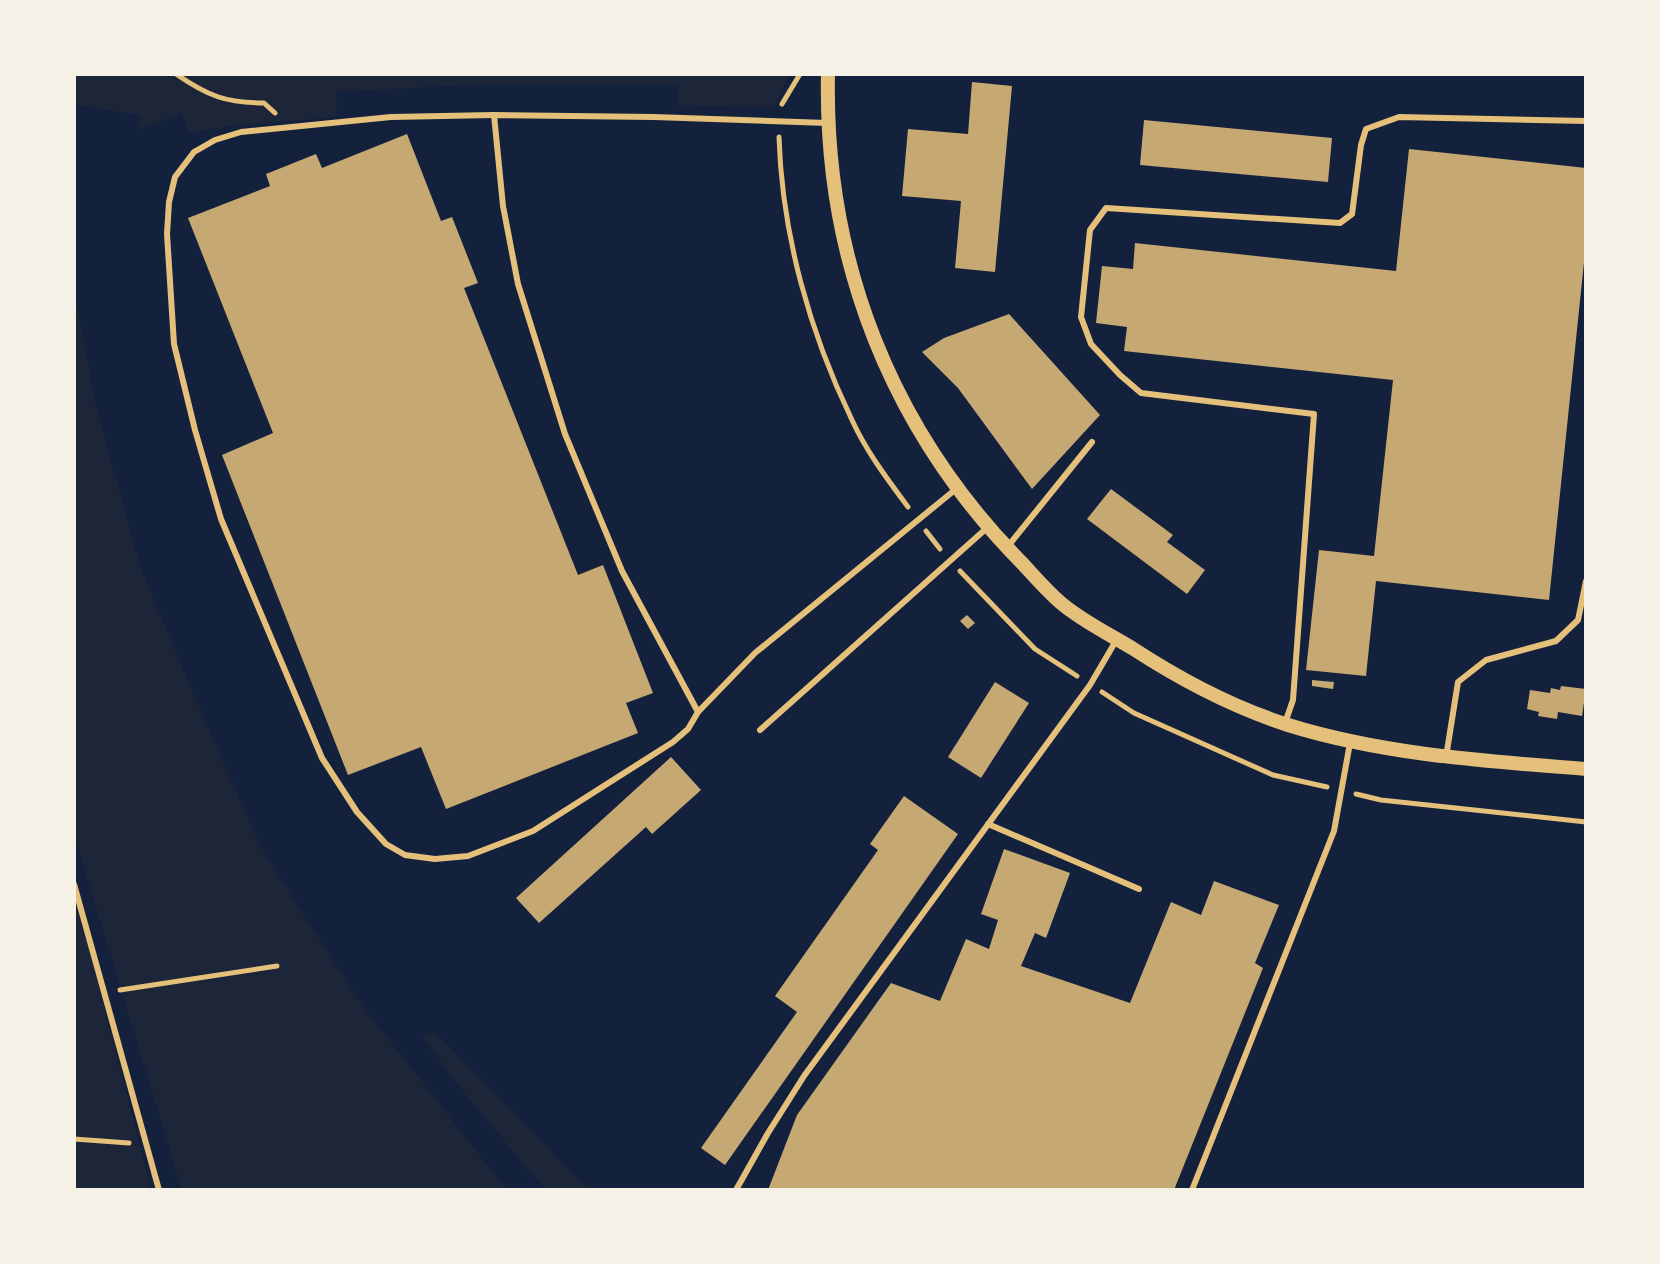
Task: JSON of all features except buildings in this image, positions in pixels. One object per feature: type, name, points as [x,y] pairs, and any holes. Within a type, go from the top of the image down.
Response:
[{"type":"street","points":[[828,74],[827,123],[845,247],[862,309],[885,369],[956,489],[1007,548],[1062,604],[1164,669],[1223,701],[1285,723],[1404,752],[1586,769]]},
{"type":"lane","points":[[494,115],[503,206],[518,284],[565,434],[622,571],[698,712]]},
{"type":"lane","points":[[827,123],[494,115],[391,117],[241,132],[215,140],[194,152],[175,177],[169,202],[167,234],[174,344],[221,519],[322,758],[357,812],[386,844],[405,855],[435,859],[468,856],[533,831],[673,742],[755,653],[814,608],[956,489]]},
{"type":"lane","points":[[1285,723],[1293,700],[1314,414],[1141,393],[1091,344],[1081,317],[1090,230],[1106,208],[1340,223],[1352,214],[1366,129],[1399,117],[1586,121]]},
{"type":"lane","points":[[1007,548],[1092,442]]},
{"type":"lane","points":[[760,730],[988,527]]},
{"type":"lane","points":[[1446,757],[1458,682],[1486,660],[1556,641],[1578,620],[1586,581]]},
{"type":"lane","points":[[736,1190],[804,1076],[1090,685],[1117,639]]},
{"type":"lane","points":[[1192,1190],[1334,831],[1350,739]]},
{"type":"lane","points":[[988,824],[1139,889]]},
{"type":"lane","points":[[74,884],[159,1190]]},
{"type":"path","points":[[176,74],[197,88],[233,103],[264,103],[275,112],[272,126]]},
{"type":"path","points":[[800,74],[780,107],[780,170],[796,266],[810,318],[852,421],[883,472],[950,560],[1035,649],[1134,713],[1273,775],[1381,800],[1586,822]]},
{"type":"path","points":[[103,993],[277,966]]},
{"type":"path","points":[[74,1139],[146,1144]]},
{"type":"shaded area","points":[[74,74],[789,74],[775,108],[679,105],[679,84],[485,84],[336,92],[337,117],[236,125],[190,133],[181,113],[140,129],[140,115],[74,105]]},
{"type":"shaded area","points":[[74,287],[95,403],[140,566],[261,848],[361,1004],[507,1190],[182,1190],[74,835]]},
{"type":"shaded area","points":[[74,890],[151,1190],[74,1190]]},
{"type":"shaded area","points":[[435,1032],[589,1190],[545,1190],[457,1084],[423,1037]]}]
